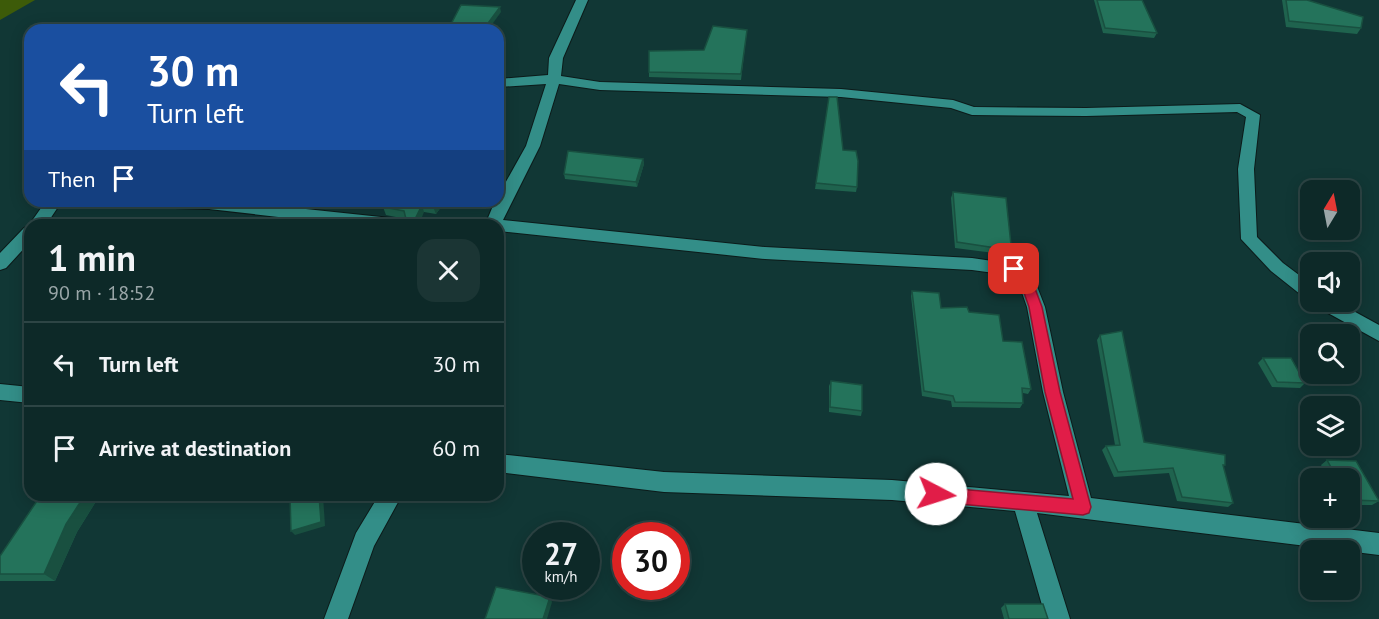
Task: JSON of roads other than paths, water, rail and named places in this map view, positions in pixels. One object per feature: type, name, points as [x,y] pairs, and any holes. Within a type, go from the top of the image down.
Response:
[{"type":"street","points":[[504,200],[533,146],[554,79],[556,58],[582,0]]},
{"type":"street","points":[[504,83],[554,79],[611,87],[842,93],[953,104],[972,111],[1086,112],[1240,108],[1253,115],[1246,169],[1249,239],[1277,267],[1300,285]]},
{"type":"street","points":[[236,207],[345,219]]},
{"type":"street","points":[[504,226],[765,253],[972,264],[1014,269],[1027,282],[1036,307],[1053,392],[1083,507]]},
{"type":"street","points":[[0,264],[24,238]]},
{"type":"street","points":[[1340,312],[1379,334]]},
{"type":"street","points":[[0,392],[24,394]]},
{"type":"street","points":[[504,464],[664,482],[892,490],[1083,507],[1379,544]]},
{"type":"street","points":[[336,619],[364,541],[387,501]]},
{"type":"street","points":[[1023,502],[1058,619]]}]
